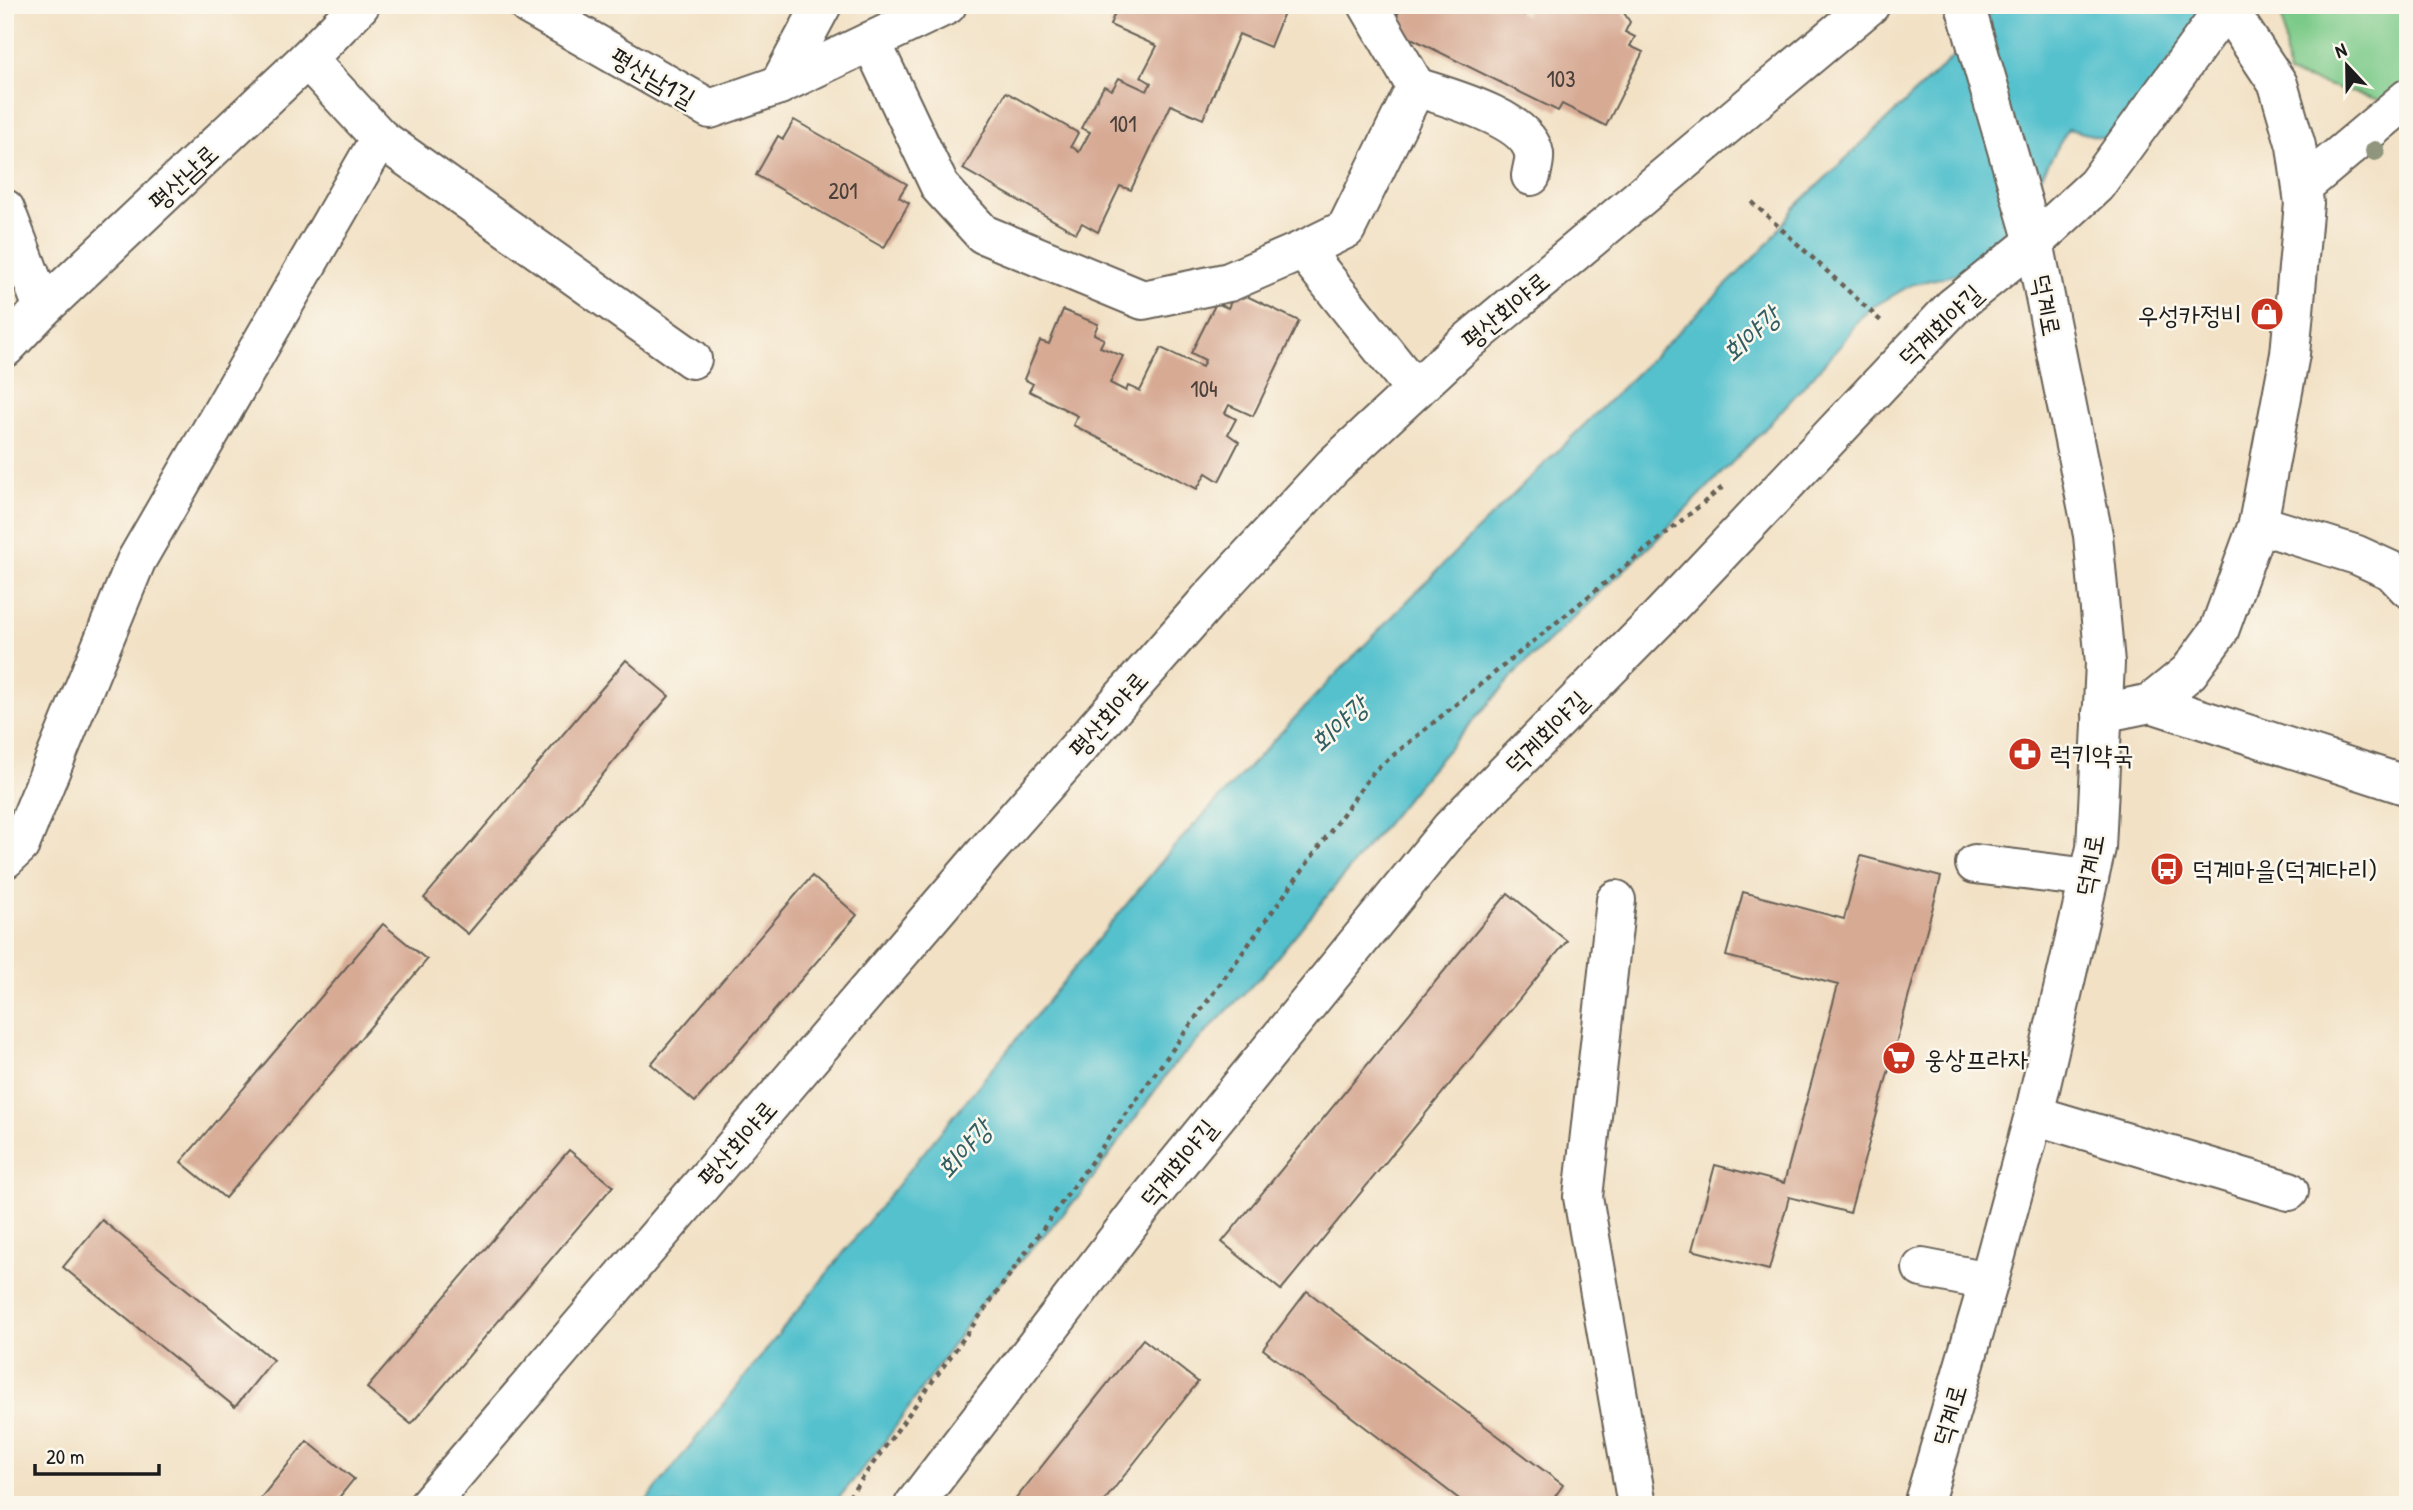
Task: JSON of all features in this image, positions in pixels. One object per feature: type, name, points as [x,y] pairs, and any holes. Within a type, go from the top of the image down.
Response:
[{"type":"street","name":"평산남로","points":[[5,348],[43,308],[307,59],[360,5]]},
{"type":"street","name":"평산남1길","points":[[528,5],[710,109],[779,85],[947,5]]},
{"type":"street","points":[[779,85],[822,5]]},
{"type":"street","points":[[1368,5],[1416,87],[1455,99],[1516,127],[1527,139],[1534,153],[1531,176]]},
{"type":"street","name":"평산회야로","points":[[428,1505],[986,852],[1207,602],[1333,466],[1459,349],[1870,5]]},
{"type":"street","name":"덕계로","points":[[1923,1505],[1989,1281],[2034,1115],[2096,848],[2105,663],[2093,535],[2030,228],[1965,5]]},
{"type":"street","points":[[2102,713],[2151,703],[2189,672],[2219,631],[2258,524],[2290,354],[2304,203],[2296,146],[2278,84],[2226,6]]},
{"type":"street","name":"덕계회야길","points":[[914,1505],[1139,1211],[1451,828],[1656,621],[2030,228],[2096,186],[2226,6]]},
{"type":"street","points":[[871,41],[940,187],[983,234],[1143,300],[1229,282],[1346,229],[1416,87]]},
{"type":"street","points":[[307,59],[380,138],[692,359]]},
{"type":"street","points":[[2302,187],[2407,99]]},
{"type":"street","points":[[5,859],[20,845],[136,561],[380,138]]},
{"type":"street","points":[[5,209],[43,308]]},
{"type":"street","points":[[1303,250],[1415,390]]},
{"type":"street","points":[[2258,524],[2357,555],[2392,571],[2408,588]]},
{"type":"street","points":[[2151,703],[2408,786]]},
{"type":"street","points":[[1975,864],[2089,878]]},
{"type":"street","points":[[1616,900],[1583,1197],[1637,1505]]},
{"type":"street","points":[[2034,1115],[2289,1191]]},
{"type":"street","points":[[1922,1268],[1989,1281]]},
{"type":"path","points":[[1752,202],[1873,316]]},
{"type":"path","points":[[844,1505],[1374,771],[1730,481]]},
{"type":"green space","points":[[2281,5],[2408,5],[2408,108],[2288,74]]},
{"type":"water","name":"회야강","points":[[1996,5],[2210,5],[2111,140],[2068,129],[1990,267],[1913,284],[1873,307],[1859,319],[1841,345],[1762,432],[1656,540],[1521,667],[1430,770],[1265,972],[1172,1067],[1082,1193],[982,1303],[884,1443],[833,1505],[643,1505],[902,1179],[1171,850],[1459,548],[1769,243],[1794,208],[1963,47]]},
{"type":"building","points":[[1118,5],[1287,5],[1270,47],[1239,34],[1203,119],[1171,105],[1131,190],[1120,186],[1098,232],[1082,223],[1076,233],[963,169],[1006,92],[1078,133],[1071,146],[1079,152],[1090,132],[1081,128],[1104,86],[1112,90],[1119,78],[1147,91],[1151,83],[1141,77],[1157,46],[1110,25]]},
{"type":"building","points":[[1402,5],[1521,5],[1518,12],[1525,15],[1529,5],[1628,5],[1624,13],[1630,22],[1625,32],[1635,37],[1630,46],[1643,52],[1606,126],[1562,104],[1558,111],[1391,28]]},
{"type":"building","points":[[794,120],[907,184],[899,197],[909,203],[884,248],[756,175],[778,136],[783,139]]},
{"type":"building","points":[[1236,291],[1299,321],[1253,416],[1229,405],[1225,413],[1236,419],[1228,434],[1239,442],[1219,481],[1206,473],[1197,489],[1073,425],[1078,416],[1029,391],[1033,384],[1024,379],[1040,341],[1049,344],[1063,310],[1098,324],[1094,334],[1104,339],[1100,347],[1123,356],[1110,383],[1126,391],[1128,386],[1140,391],[1161,348],[1202,367],[1205,360],[1191,353],[1216,303],[1228,308]]},
{"type":"building","points":[[626,660],[669,696],[468,934],[424,898]]},
{"type":"building","points":[[1861,856],[1941,877],[1850,1213],[1789,1197],[1769,1270],[1692,1250],[1715,1165],[1784,1183],[1838,985],[1726,956],[1743,892],[1844,919]]},
{"type":"building","points":[[812,876],[857,915],[695,1102],[651,1064]]},
{"type":"building","points":[[1508,893],[1567,941],[1281,1290],[1222,1242]]},
{"type":"building","points":[[383,924],[427,960],[225,1198],[181,1162]]},
{"type":"building","points":[[569,1150],[613,1186],[411,1424],[367,1388]]},
{"type":"building","points":[[102,1220],[273,1360],[235,1407],[63,1267]]},
{"type":"building","points":[[1307,1291],[1563,1485],[1549,1505],[1467,1505],[1263,1349]]},
{"type":"building","points":[[1143,1339],[1198,1382],[1101,1505],[1011,1505]]},
{"type":"building","points":[[307,1441],[354,1479],[333,1505],[255,1505]]},
{"type":"place","name":"우성카정비","points":[[2267,314]]},
{"type":"place","name":"럭키약국","points":[[2025,754]]},
{"type":"place","name":"덕계마을(덕계다리)","points":[[2167,869]]},
{"type":"place","name":"웅상프라자","points":[[1899,1058]]}]
